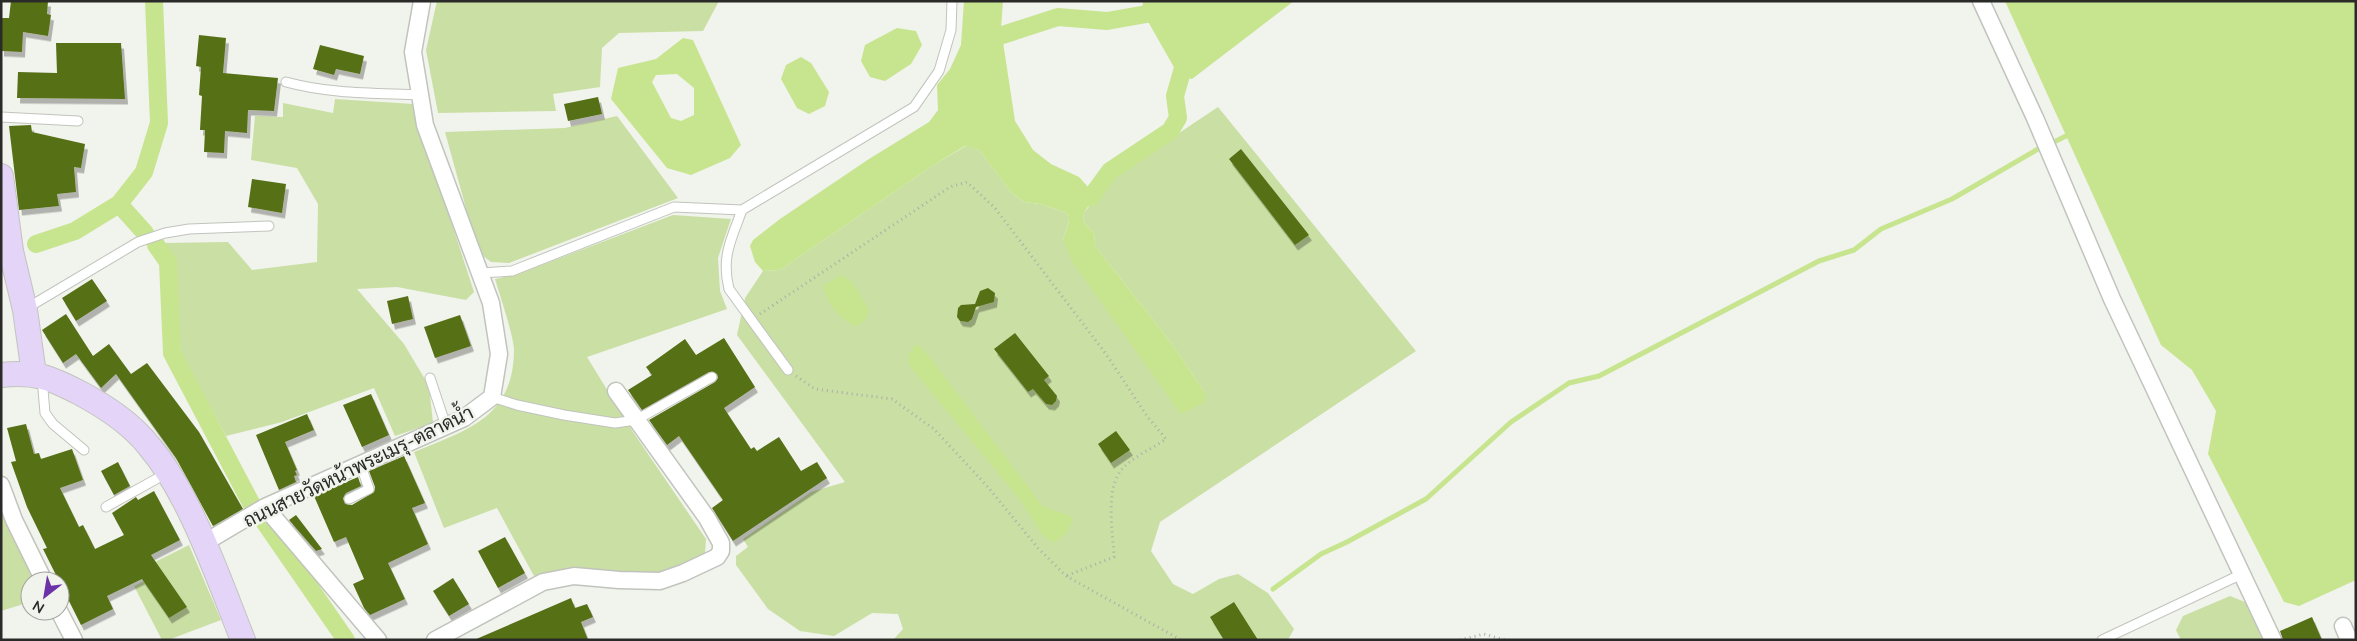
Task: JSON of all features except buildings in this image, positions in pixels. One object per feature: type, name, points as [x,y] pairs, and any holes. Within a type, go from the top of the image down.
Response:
[{"type":"street","name":"ถนนสายวัดหน้าพระเมรุ-ตลาดน้ำ","points":[[204,543],[266,507],[360,463],[464,418],[492,397],[499,354],[491,303],[425,125],[419,95],[413,52],[422,1]]},
{"type":"street","points":[[1981,1],[2035,118],[2112,299],[2273,640]]},
{"type":"street","points":[[1,176],[12,251],[38,374]]},
{"type":"street","points":[[1,375],[38,374],[94,400],[132,427],[150,446],[175,484],[204,543],[243,640]]},
{"type":"street","points":[[436,640],[543,582],[574,576],[619,580],[660,580],[684,573],[717,557],[721,550],[721,543],[707,518],[616,391]]},
{"type":"street","points":[[1,485],[14,520],[39,571]]},
{"type":"street","points":[[266,507],[378,640]]},
{"type":"street","points":[[64,621],[74,640]]},
{"type":"lane","points":[[481,273],[512,271],[674,207],[742,210],[914,107],[938,71],[951,30],[952,1]]},
{"type":"lane","points":[[286,82],[314,90],[334,92],[419,95]]},
{"type":"lane","points":[[1,117],[78,121]]},
{"type":"lane","points":[[742,210],[725,257],[725,273],[729,289],[788,370]]},
{"type":"lane","points":[[25,310],[138,242],[165,233],[189,229],[269,226]]},
{"type":"lane","points":[[38,374],[45,413],[53,424],[84,450]]},
{"type":"lane","points":[[492,397],[518,405],[615,423],[636,420],[712,377]]},
{"type":"lane","points":[[430,378],[446,426]]},
{"type":"lane","points":[[349,499],[369,489],[360,463]]},
{"type":"lane","points":[[106,507],[168,473]]},
{"type":"lane","points":[[2102,640],[2242,574]]},
{"type":"path","points":[[751,320],[950,187],[968,182],[995,208],[1106,354],[1147,416],[1166,439],[1124,467],[1115,480],[1111,497],[1114,557],[1066,576]]},
{"type":"path","points":[[788,370],[815,389],[892,399],[934,429],[987,486],[1038,548],[1066,576],[1181,640]]},
{"type":"path","points":[[1460,640],[1484,634],[1505,640]]},
{"type":"shaded area","points":[[437,1],[719,1],[703,31],[619,33],[602,48],[600,87],[553,94],[556,111],[438,113],[426,50]]},
{"type":"shaded area","points":[[964,1],[1003,1],[1001,29],[1015,121],[1033,150],[1051,164],[1079,177],[1089,188],[1091,202],[1084,213],[1083,221],[1094,233],[1095,246],[1169,340],[1206,394],[1204,403],[1181,414],[1073,263],[1063,240],[1069,222],[1067,213],[1040,204],[1024,202],[1011,192],[979,150],[965,146],[932,166],[780,270],[763,271],[755,262],[750,246],[753,240],[780,219],[869,159],[929,122],[938,110],[937,85],[950,69],[961,45]]},
{"type":"shaded area","points":[[1143,1],[1294,1],[1192,79],[1179,76],[1142,11]]},
{"type":"shaded area","points":[[2005,1],[2356,1],[2356,580],[2299,606],[2284,602],[2208,454],[2216,411],[2192,370],[2161,345]]},
{"type":"shaded area","points":[[897,28],[916,31],[922,45],[911,64],[885,81],[870,77],[861,61],[865,45]]},
{"type":"shaded area","points":[[683,38],[693,40],[741,145],[730,158],[691,175],[667,168],[611,99],[618,68],[656,59]],"holes":[[[677,74],[694,88],[694,115],[681,121],[671,118],[652,82],[656,75]]]},
{"type":"shaded area","points":[[801,57],[811,63],[829,92],[825,106],[809,114],[797,108],[781,79],[786,65]]},
{"type":"shaded area","points":[[335,99],[413,104],[474,292],[466,300],[397,287],[357,289],[404,344],[429,386],[433,423],[395,436],[374,388],[282,422],[226,436],[181,353],[174,262],[164,243],[228,242],[252,270],[317,262],[318,204],[297,168],[251,160],[255,116],[283,117],[283,103],[333,113]]},
{"type":"shaded area","points":[[1218,107],[1416,351],[1160,522],[1151,551],[1173,584],[1193,594],[1219,579],[1238,574],[1268,593],[1294,629],[1288,640],[893,640],[903,629],[898,614],[872,613],[834,636],[800,631],[768,609],[736,565],[736,556],[748,547],[743,539],[811,492],[845,482],[737,335],[745,298],[763,271],[780,270],[932,166],[966,146],[979,150],[1011,192],[1024,202],[1040,204],[1067,213],[1069,221],[1063,240],[1206,394],[1169,340],[1095,246],[1094,233],[1083,221],[1084,213],[1110,179]]},
{"type":"shaded area","points":[[617,116],[678,198],[509,263],[491,262],[478,252],[445,132],[565,128]]},
{"type":"shaded area","points":[[673,215],[731,219],[718,258],[720,291],[727,309],[587,357],[633,432],[706,539],[705,553],[664,572],[617,574],[568,568],[534,576],[497,508],[444,528],[414,452],[469,428],[484,418],[496,406],[506,391],[512,372],[514,349],[495,279],[518,274]]},
{"type":"shaded area","points":[[841,275],[851,281],[869,309],[866,319],[857,326],[845,320],[827,298],[824,285]]},
{"type":"shaded area","points":[[915,345],[919,345],[928,355],[1041,504],[1073,519],[1063,536],[1053,543],[1041,533],[1021,501],[909,365],[909,355]]},
{"type":"shaded area","points":[[1,504],[31,571],[20,571],[20,605],[1,611]]},
{"type":"shaded area","points":[[189,545],[221,620],[168,640],[162,640],[134,586],[144,581],[139,570]]},
{"type":"shaded area","points":[[2230,596],[2245,602],[2263,640],[2181,640],[2176,630],[2183,616]]},
{"type":"waterway","points":[[36,244],[75,231],[119,204],[144,172],[159,123],[154,1]]},
{"type":"waterway","points":[[1158,12],[1189,47],[1175,96],[1178,118],[1170,131],[1110,171],[1091,197],[1071,200],[1025,178],[980,109],[980,56],[987,40],[1058,17],[1107,21],[1158,12]]},
{"type":"waterway","points":[[2056,141],[2066,136]]},
{"type":"waterway","points":[[1273,589],[1321,554],[1426,499],[1511,422],[1569,383],[1599,376],[1819,261],[1854,250],[1881,229],[1952,199],[2038,149]]},
{"type":"waterway","points":[[119,204],[145,233]]},
{"type":"waterway","points":[[156,245],[168,262],[172,353],[251,503]]},
{"type":"waterway","points":[[263,520],[346,640]]}]
